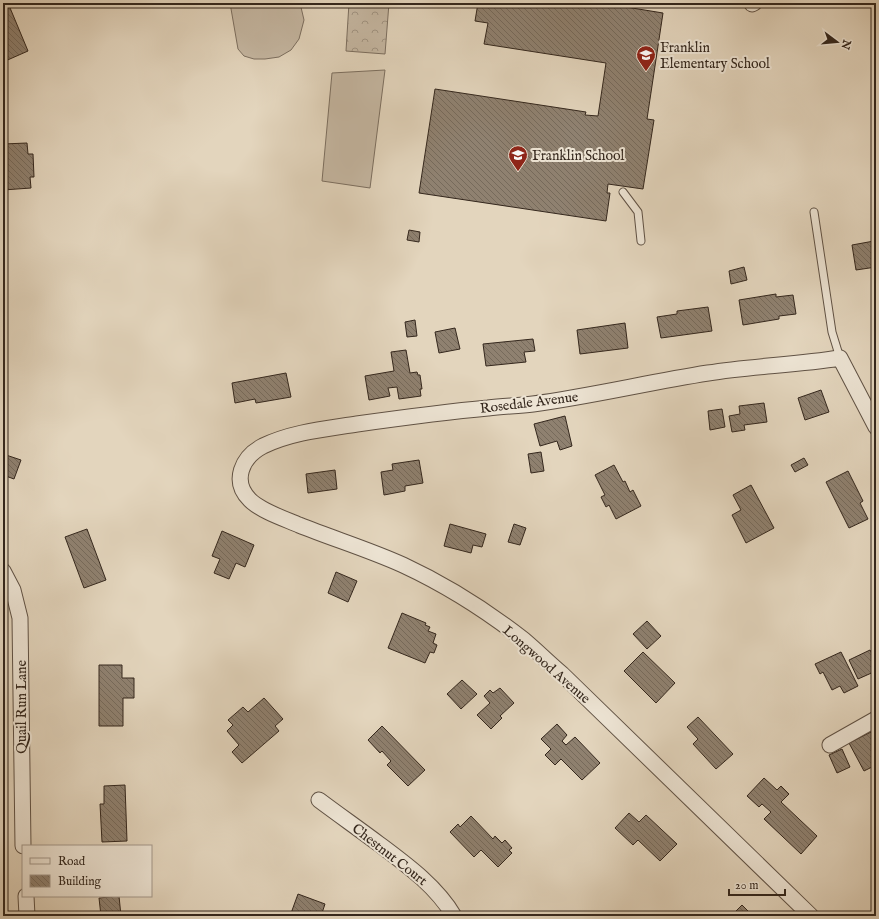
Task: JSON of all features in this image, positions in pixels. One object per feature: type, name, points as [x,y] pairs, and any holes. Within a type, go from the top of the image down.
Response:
[{"type":"street","points":[[840,358],[876,427]]},
{"type":"street","name":"Rosedale Avenue","points":[[240,480],[240,470],[244,462],[262,447],[281,439],[314,431],[452,412],[534,404],[712,372],[816,362],[840,358]]},
{"type":"street","name":"Longwood Avenue","points":[[240,480],[243,492],[251,501],[260,507],[282,518],[376,553],[420,573],[480,608],[524,640],[562,674],[811,916]]},
{"type":"street","name":"Quail Run Lane","points":[[3,572],[13,590],[20,618],[23,845]]},
{"type":"street","points":[[830,745],[876,719]]},
{"type":"street","name":"Chestnut Court","points":[[319,800],[403,862],[432,887],[448,905],[454,916]]},
{"type":"street","points":[[26,897],[27,916]]},
{"type":"lane","points":[[623,192],[638,212],[641,241]]},
{"type":"lane","points":[[814,212],[832,332],[836,350],[840,358]]},
{"type":"green space","points":[[230,3],[300,3],[304,20],[299,39],[291,50],[279,57],[254,59],[244,56],[238,49]]},
{"type":"green space","points":[[349,3],[389,3],[385,54],[346,51]]},
{"type":"green space","points":[[385,70],[370,188],[322,181],[332,73]]},
{"type":"building","points":[[3,3],[8,3],[28,51],[3,62]]},
{"type":"building","name":"Franklin School","points":[[478,3],[590,3],[613,6],[614,3],[626,3],[626,7],[663,13],[647,119],[654,120],[643,189],[608,184],[607,193],[610,193],[606,221],[419,193],[435,89],[586,112],[585,115],[598,116],[606,63],[484,44],[488,23],[475,21]]},
{"type":"building","points":[[27,143],[28,154],[33,154],[34,177],[30,177],[31,188],[3,190],[3,144]]},
{"type":"building","points":[[409,230],[420,232],[419,242],[407,240]]},
{"type":"building","points":[[874,241],[876,267],[856,270],[852,245]]},
{"type":"building","points":[[744,267],[747,280],[731,284],[729,271]]},
{"type":"building","points":[[776,294],[776,297],[793,295],[796,314],[779,316],[779,319],[743,325],[739,300]]},
{"type":"building","points":[[708,307],[712,331],[661,338],[657,317],[677,314],[677,311]]},
{"type":"building","points":[[415,320],[417,336],[407,337],[405,322]]},
{"type":"building","points":[[625,323],[628,348],[580,354],[577,330]]},
{"type":"building","points":[[455,328],[460,349],[439,353],[435,332]]},
{"type":"building","points":[[533,339],[535,351],[524,352],[526,362],[486,366],[483,344]]},
{"type":"building","points":[[406,350],[410,373],[417,372],[418,375],[420,375],[422,389],[420,389],[421,396],[399,399],[397,387],[388,388],[390,396],[369,400],[365,376],[394,371],[391,352]]},
{"type":"building","points":[[286,373],[291,397],[256,403],[255,399],[235,403],[232,383]]},
{"type":"building","points":[[821,390],[829,412],[805,420],[798,398]]},
{"type":"building","points":[[764,403],[767,422],[744,425],[745,430],[732,432],[729,416],[740,414],[739,406]]},
{"type":"building","points":[[722,409],[725,427],[710,430],[708,411]]},
{"type":"building","points":[[565,416],[572,446],[560,450],[557,441],[540,446],[534,424]]},
{"type":"building","points":[[541,452],[544,471],[531,473],[528,454]]},
{"type":"building","points":[[3,454],[21,460],[14,479],[3,475]]},
{"type":"building","points":[[804,458],[808,465],[795,472],[791,465]]},
{"type":"building","points":[[419,460],[423,483],[405,486],[405,491],[384,495],[381,472],[393,470],[392,464]]},
{"type":"building","points":[[614,465],[623,482],[625,481],[630,492],[633,490],[641,506],[616,519],[609,505],[606,507],[601,497],[605,495],[595,475]]},
{"type":"building","points":[[335,470],[337,489],[308,493],[306,474]]},
{"type":"building","points":[[848,471],[863,501],[860,503],[868,519],[849,528],[826,482]]},
{"type":"building","points":[[751,485],[774,528],[746,543],[732,515],[741,510],[733,495]]},
{"type":"building","points":[[450,524],[486,534],[482,547],[473,545],[471,553],[444,546]]},
{"type":"building","points":[[514,524],[526,528],[520,545],[508,542]]},
{"type":"building","points":[[87,529],[106,580],[84,588],[65,537]]},
{"type":"building","points":[[222,531],[254,545],[245,567],[236,563],[229,579],[214,573],[220,559],[212,556]]},
{"type":"building","points":[[336,572],[357,581],[348,602],[328,593]]},
{"type":"building","points":[[402,613],[426,623],[425,625],[430,627],[428,631],[436,634],[433,643],[437,645],[434,653],[430,652],[425,663],[388,648]]},
{"type":"building","points":[[647,621],[661,636],[647,649],[633,634]]},
{"type":"building","points":[[870,650],[876,661],[876,671],[858,679],[849,660]]},
{"type":"building","points":[[643,652],[675,683],[656,703],[624,671]]},
{"type":"building","points":[[841,652],[858,686],[844,693],[840,686],[832,690],[823,672],[820,674],[815,664]]},
{"type":"building","points":[[99,665],[122,665],[122,678],[134,678],[134,698],[123,698],[123,726],[99,726]]},
{"type":"building","points":[[462,680],[477,694],[461,709],[447,694]]},
{"type":"building","points":[[500,688],[514,703],[500,716],[502,718],[491,729],[477,715],[490,703],[484,696],[490,690],[493,693]]},
{"type":"building","points":[[264,698],[283,719],[275,726],[279,731],[242,763],[232,752],[239,745],[227,731],[233,725],[228,720],[243,707],[248,712]]},
{"type":"building","points":[[698,717],[733,754],[716,769],[693,744],[698,739],[687,727]]},
{"type":"building","points":[[557,724],[567,735],[562,741],[566,745],[575,737],[600,763],[582,780],[561,759],[555,765],[545,755],[551,749],[541,739]]},
{"type":"building","points":[[382,726],[425,770],[408,786],[387,765],[391,761],[382,751],[380,753],[368,740]]},
{"type":"building","points":[[871,732],[876,742],[876,765],[864,771],[849,743]]},
{"type":"building","points":[[842,749],[850,767],[837,773],[829,755]]},
{"type":"building","points":[[764,778],[777,790],[781,786],[789,794],[781,802],[817,836],[801,854],[764,819],[771,812],[762,804],[759,807],[747,796]]},
{"type":"building","points":[[125,785],[127,841],[102,842],[100,804],[104,804],[104,786]]},
{"type":"building","points":[[629,813],[639,822],[646,815],[677,844],[660,861],[638,840],[633,845],[615,828]]},
{"type":"building","points":[[471,816],[493,839],[495,836],[502,843],[505,840],[512,848],[509,850],[512,853],[498,867],[481,850],[474,857],[450,832],[458,824],[460,827]]},
{"type":"building","points":[[298,894],[325,904],[322,913],[331,916],[290,916]]},
{"type":"building","points":[[119,897],[121,916],[101,916],[99,898]]},
{"type":"building","points":[[742,905],[753,916],[731,916]]},
{"type":"place","name":"Franklin Elementary School","points":[[646,72]]},
{"type":"place","name":"Franklin School","points":[[518,172]]}]
